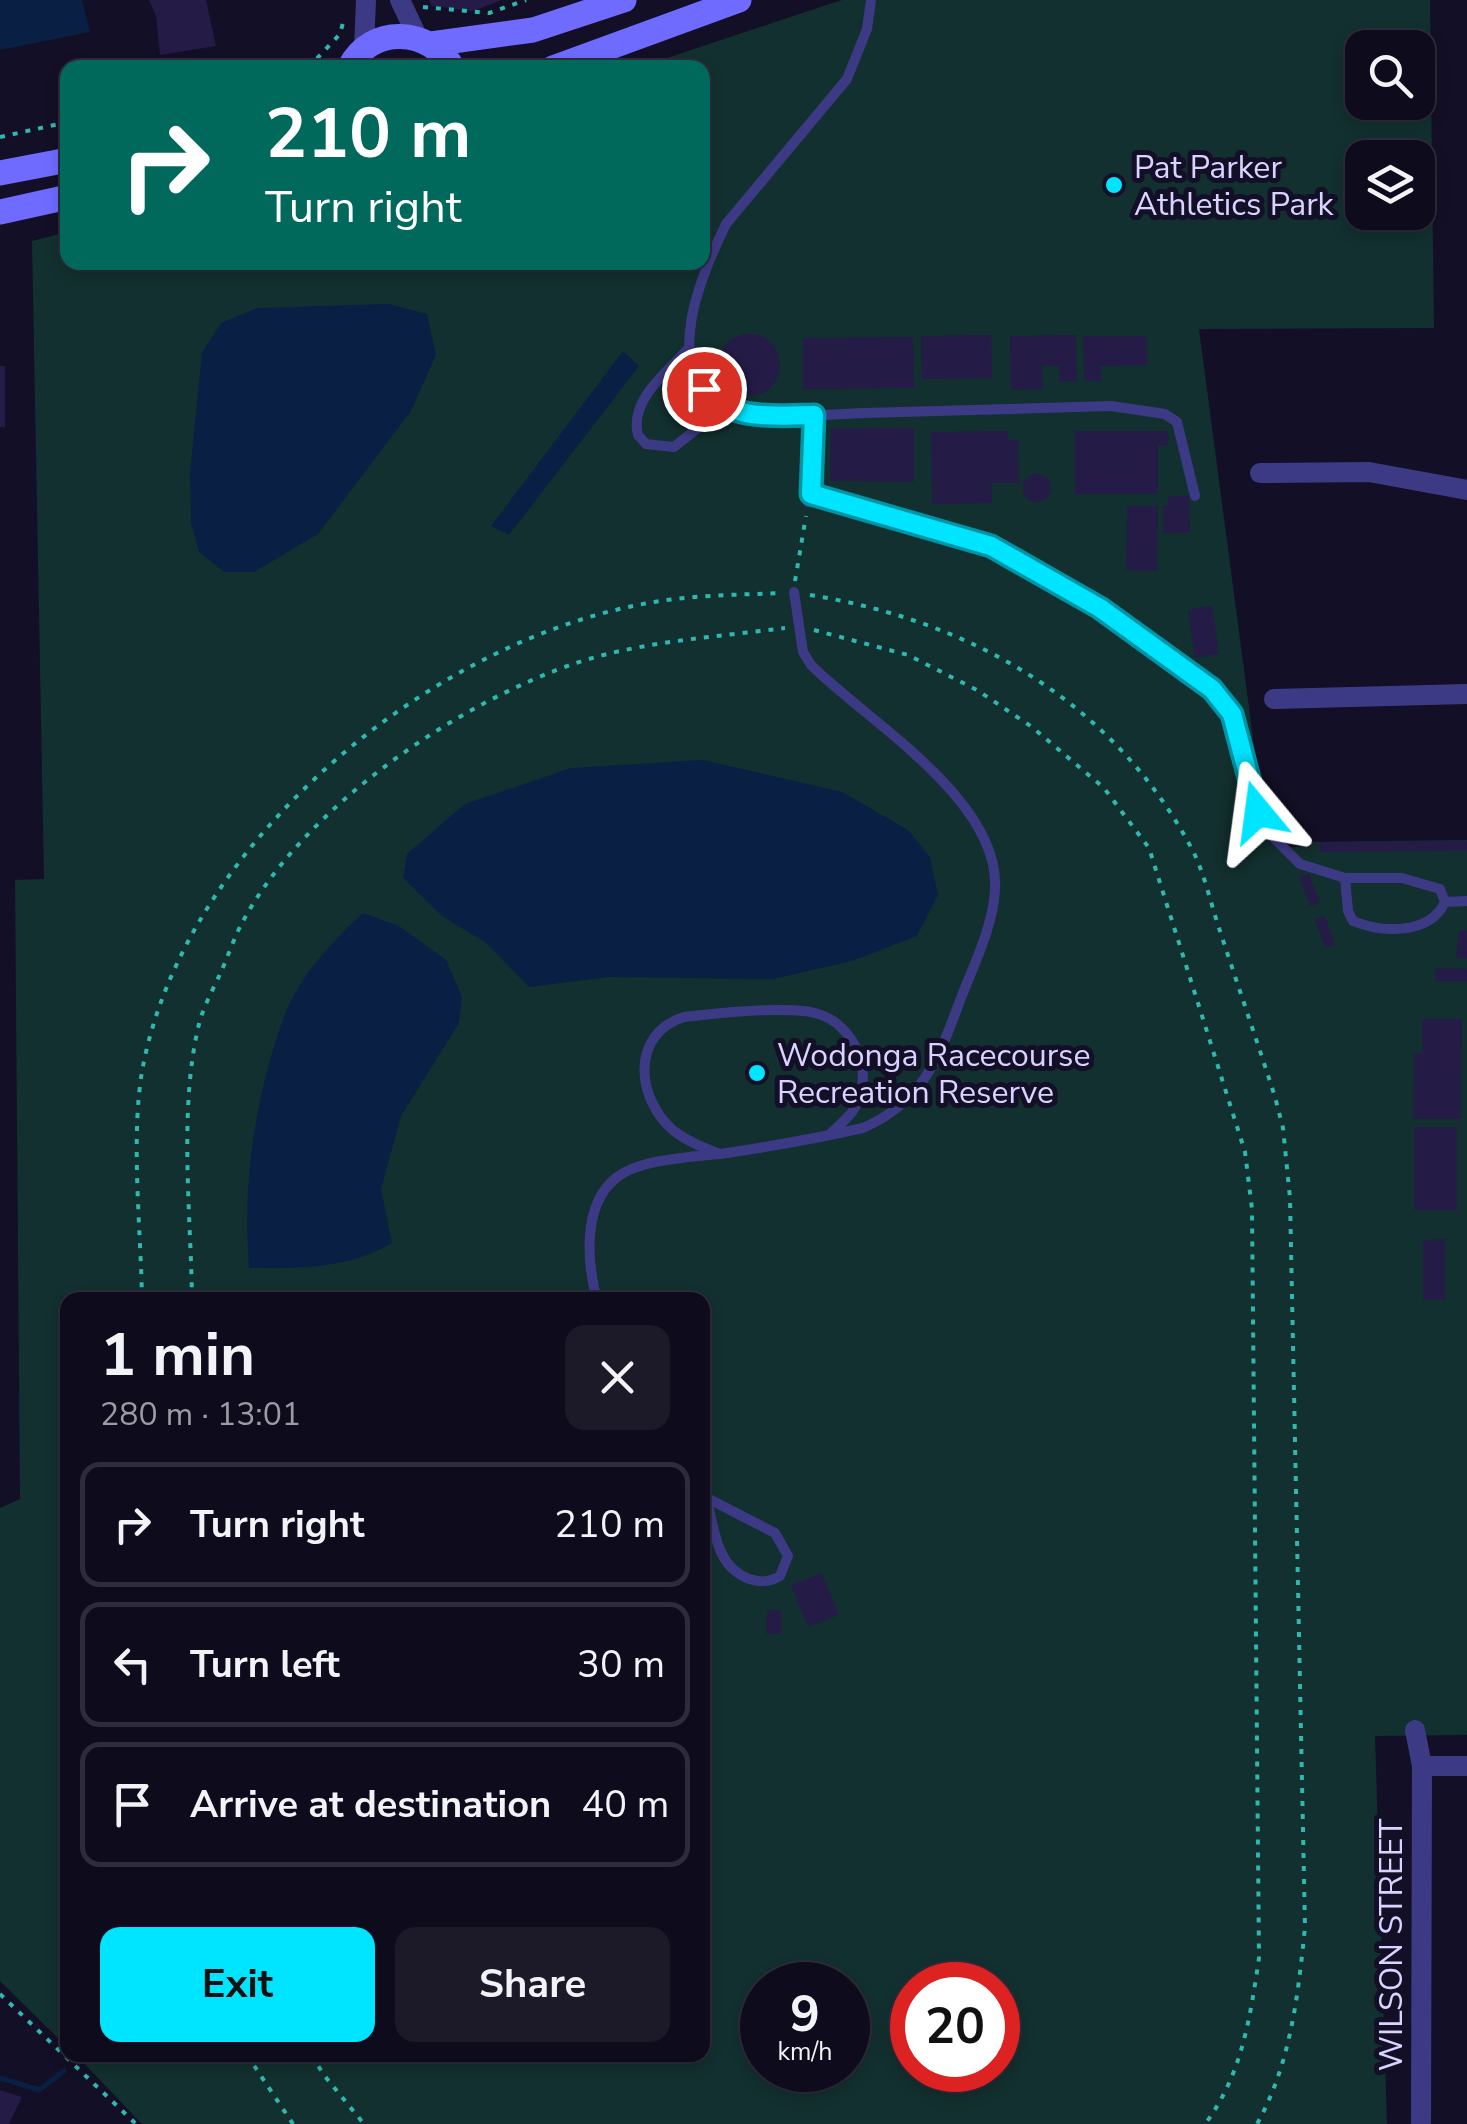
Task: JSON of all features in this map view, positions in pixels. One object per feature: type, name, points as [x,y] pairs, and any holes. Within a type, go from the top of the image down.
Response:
[{"type":"main road","points":[[354,60],[390,36],[424,41],[533,30],[624,0]]},
{"type":"main road","points":[[575,60],[739,0]]},
{"type":"main road","points":[[424,41],[444,60]]},
{"type":"main road","points":[[0,174],[60,162]]},
{"type":"main road","points":[[0,212],[60,199]]},
{"type":"street","points":[[352,60],[366,0]]},
{"type":"street","points":[[402,5],[424,41]]},
{"type":"street","points":[[1260,473],[1370,472],[1467,490]]},
{"type":"street","points":[[1274,699],[1467,694]]},
{"type":"street","name":"WILSON STREET","points":[[1416,1730],[1422,1766],[1421,2124]]},
{"type":"street","points":[[1422,1766],[1467,1766]]},
{"type":"lane","points":[[710,263],[726,224],[847,80],[867,29],[872,0]]},
{"type":"lane","points":[[707,270],[688,334],[689,348],[704,389],[723,408],[814,415],[1111,406],[1151,410],[1176,422],[1195,496]]},
{"type":"lane","points":[[689,348],[646,395],[636,414],[638,435],[651,445],[674,446],[723,408]]},
{"type":"lane","points":[[814,415],[809,498],[991,546],[1100,608],[1212,689],[1232,714],[1258,812],[1273,837],[1300,864],[1345,878],[1421,881],[1440,889],[1445,902],[1439,916],[1421,924],[1398,929],[1369,928],[1352,921],[1345,878]]},
{"type":"lane","points":[[595,1292],[590,1275],[591,1231],[597,1204],[617,1177],[659,1162],[863,1128],[891,1115],[926,1079],[986,929],[996,886],[989,856],[973,819],[928,764],[811,666],[797,626],[794,592]]},
{"type":"lane","points":[[1445,902],[1467,901]]},
{"type":"lane","points":[[719,1154],[672,1130],[650,1101],[644,1057],[657,1030],[668,1022],[696,1016],[811,1012],[832,1018],[855,1046],[862,1061],[862,1078],[853,1111],[829,1135]]},
{"type":"lane","points":[[710,1495],[781,1539],[788,1556],[780,1576],[768,1582],[751,1579],[729,1565],[710,1516]]},
{"type":"path","points":[[402,5],[489,13],[526,0]]},
{"type":"path","points":[[316,60],[340,34],[346,10]]},
{"type":"path","points":[[0,137],[60,124]]},
{"type":"path","points":[[794,592],[809,498]]},
{"type":"path","points":[[142,1292],[139,1121],[143,1067],[161,1002],[194,926],[242,854],[296,795],[433,688],[507,647],[637,605],[794,592],[836,599],[954,632],[1025,669],[1089,719],[1140,768],[1194,854],[1284,1128],[1290,1198],[1305,1927],[1292,2029],[1258,2124]]},
{"type":"path","points":[[192,1292],[190,1098],[200,1020],[242,922],[280,866],[326,818],[408,748],[490,698],[578,663],[663,644],[797,626],[908,655],[976,690],[1032,727],[1104,788],[1149,848],[1245,1152],[1252,1209],[1259,1958],[1247,2039],[1220,2103],[1204,2124]]},
{"type":"path","points":[[0,1994],[60,2051]]},
{"type":"path","points":[[71,2062],[136,2124]]},
{"type":"path","points":[[252,2062],[293,2124]]},
{"type":"path","points":[[316,2062],[364,2124]]},
{"type":"green space","name":"Wodonga Racecourse Recreation Reserve","points":[[842,0],[1430,0],[1430,30],[1345,30],[1345,120],[1431,120],[1432,140],[1345,140],[1345,230],[1433,230],[1434,328],[1199,329],[1264,821],[1286,847],[1311,847],[1311,842],[1467,840],[1467,1735],[1375,1736],[1387,2124],[142,2124],[83,2062],[710,2062],[710,1292],[60,1292],[60,2040],[0,1981],[0,1508],[20,1499],[15,880],[44,879],[32,241],[60,234],[60,270],[710,270],[710,60],[661,60]]},
{"type":"water","points":[[0,0],[82,0],[90,32],[0,50]]},
{"type":"water","points":[[389,304],[427,314],[436,355],[411,411],[318,534],[254,572],[224,572],[199,552],[191,523],[190,472],[202,353],[221,323],[257,308]]},
{"type":"water","points":[[623,351],[639,366],[509,535],[491,526]]},
{"type":"water","points":[[703,760],[842,792],[908,830],[930,857],[938,895],[917,936],[852,961],[773,979],[609,977],[529,987],[486,943],[442,916],[403,878],[407,854],[465,804],[571,768]]},
{"type":"water","points":[[363,913],[399,926],[446,960],[462,997],[459,1023],[401,1116],[381,1189],[392,1243],[342,1262],[249,1268],[249,1173],[258,1109],[274,1047],[290,1002],[307,974]]},
{"type":"building","points":[[149,0],[206,0],[216,46],[160,55],[156,16]]},
{"type":"building","points":[[429,0],[502,0],[473,11],[432,6]]},
{"type":"building","points":[[749,334],[771,343],[780,365],[771,387],[749,396],[727,387],[718,365],[727,343]]},
{"type":"building","points":[[991,335],[992,378],[922,379],[921,336]]},
{"type":"building","points":[[1076,335],[1077,381],[1059,381],[1059,366],[1042,366],[1043,389],[1011,390],[1010,336]]},
{"type":"building","points":[[1083,336],[1147,336],[1147,365],[1101,366],[1101,381],[1084,380]]},
{"type":"building","points":[[913,337],[914,388],[803,389],[803,338]]},
{"type":"building","points":[[0,366],[5,366],[5,427],[0,427]]},
{"type":"building","points":[[831,428],[914,428],[914,482],[830,481]]},
{"type":"building","points":[[1008,431],[1008,440],[1018,440],[1019,483],[991,483],[992,503],[932,504],[931,432]]},
{"type":"building","points":[[1075,431],[1168,431],[1168,445],[1158,445],[1158,494],[1075,494]]},
{"type":"building","points":[[1037,474],[1047,478],[1051,488],[1047,498],[1037,502],[1027,498],[1023,488],[1027,478]]},
{"type":"building","points":[[1168,496],[1189,496],[1190,532],[1163,533],[1163,505],[1168,505]]},
{"type":"building","points":[[1127,506],[1158,506],[1157,571],[1126,570]]},
{"type":"building","points":[[1212,606],[1219,654],[1195,658],[1188,610]]},
{"type":"building","points":[[1467,841],[1467,851],[1320,852],[1320,842]]},
{"type":"building","points":[[1309,873],[1320,903],[1310,906],[1299,877]]},
{"type":"building","points":[[1325,916],[1335,945],[1325,948],[1315,919]]},
{"type":"building","points":[[1459,931],[1467,931],[1467,958],[1456,958]]},
{"type":"building","points":[[1435,968],[1467,969],[1467,981],[1435,981]]},
{"type":"building","points":[[1422,1019],[1462,1019],[1461,1119],[1413,1119],[1414,1054],[1422,1053]]},
{"type":"building","points":[[1414,1127],[1457,1127],[1457,1210],[1414,1210]]},
{"type":"building","points":[[1445,1239],[1445,1300],[1423,1300],[1423,1240]]},
{"type":"building","points":[[822,1573],[839,1615],[808,1627],[791,1585]]},
{"type":"building","points":[[767,1610],[781,1610],[781,1634],[766,1634]]},
{"type":"building","points":[[0,2090],[22,2097],[9,2124],[0,2124]]},
{"type":"waterway","points":[[0,2078],[39,2090],[64,2071]]},
{"type":"place","name":"Pat Parker Athletics Park","points":[[1114,185]]},
{"type":"place","name":"Wodonga Racecourse Recreation Reserve","points":[[757,1073]]},
{"type":"route","points":[[704,389],[723,408],[814,415],[811,494],[991,546],[1100,608],[1212,689],[1232,714],[1258,812]]}]
